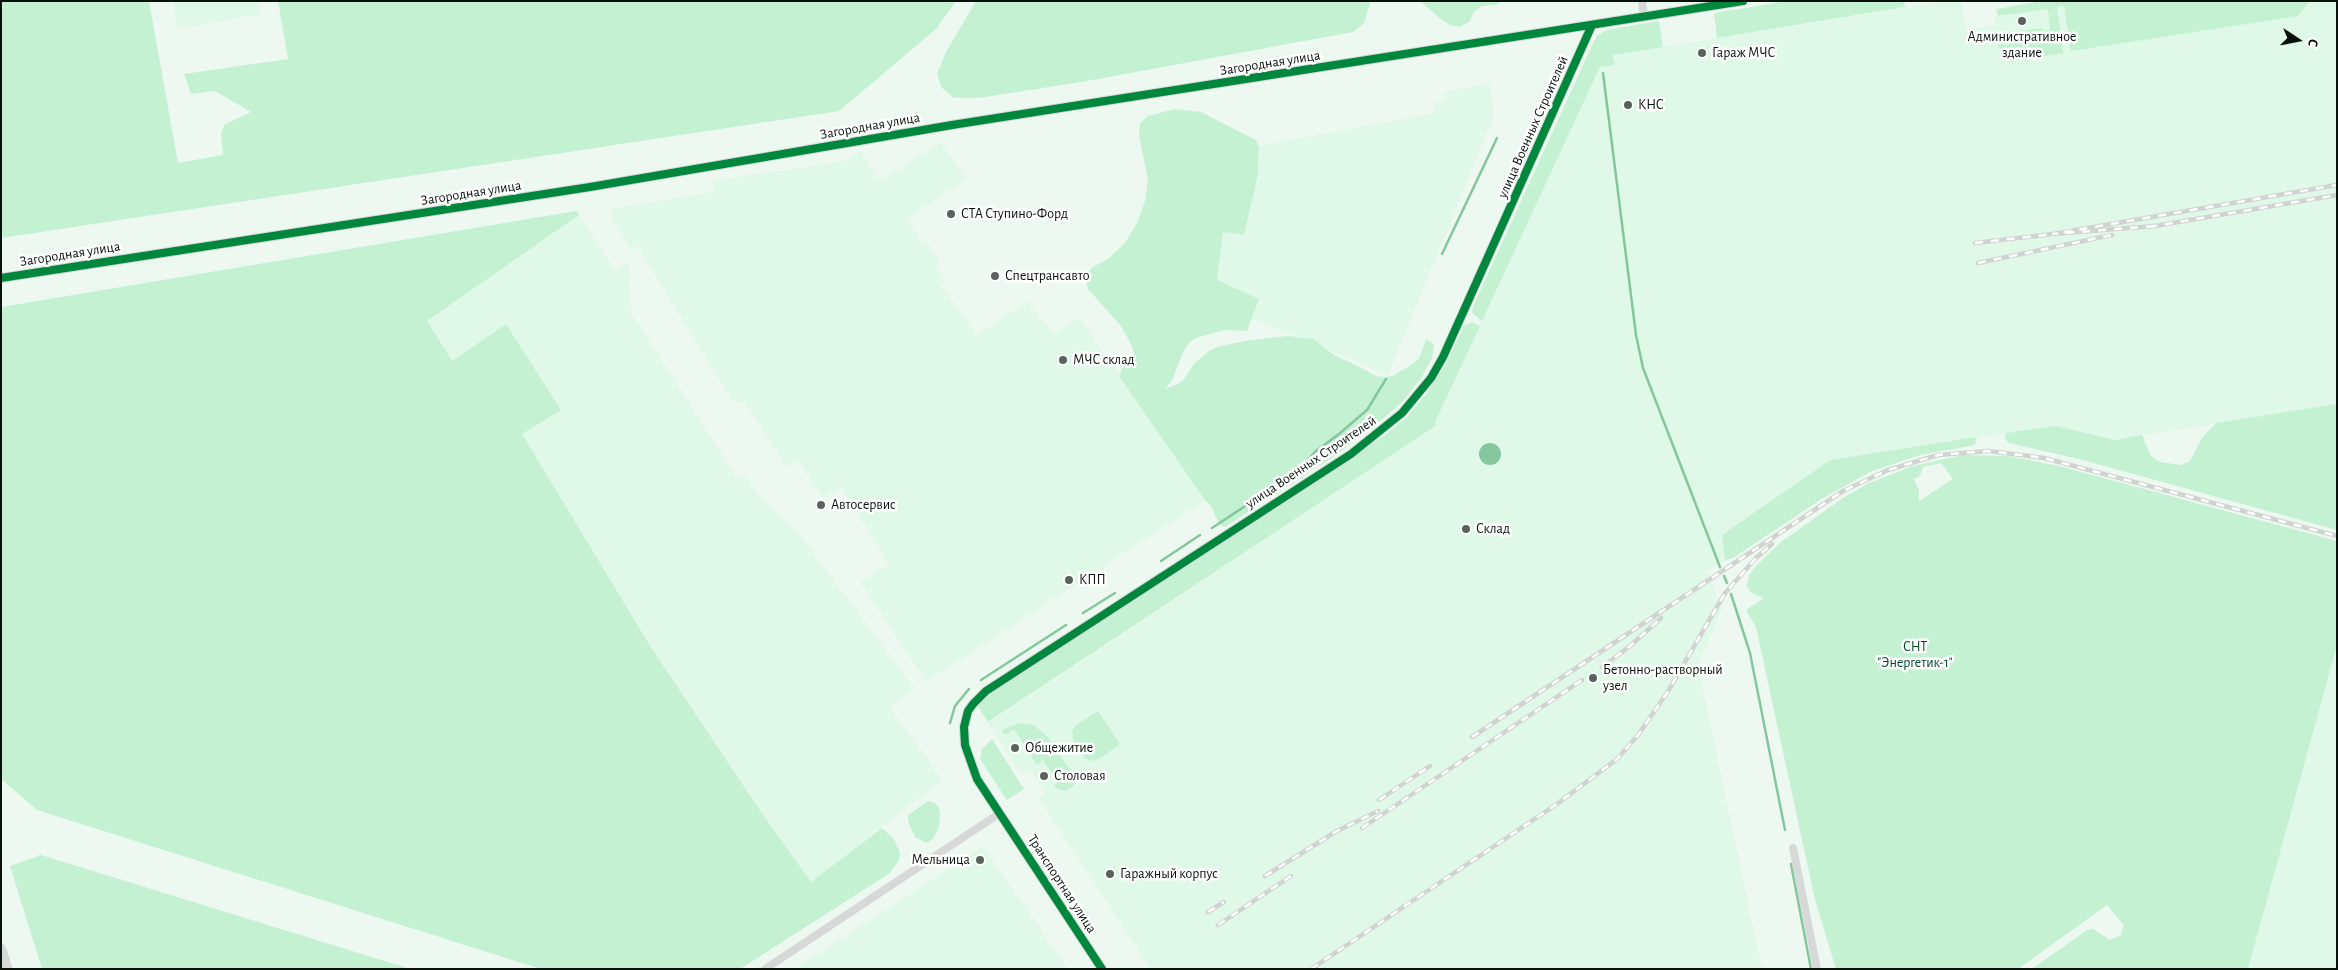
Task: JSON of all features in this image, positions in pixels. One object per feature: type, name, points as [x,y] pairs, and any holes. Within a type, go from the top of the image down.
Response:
[{"type":"main road","points":[[1,949],[7,969]]},
{"type":"street","points":[[1642,1],[1644,17]]},
{"type":"street","name":"Загородная улица","points":[[1,278],[590,187],[888,135],[1743,1]]},
{"type":"street","name":"улица Военных Строителей","points":[[1000,814],[977,778],[967,755],[964,727],[973,704],[994,685],[1351,454],[1402,413],[1421,390],[1443,357],[1592,25]]},
{"type":"street","points":[[765,969],[1000,814]]},
{"type":"street","name":"Транспортная улица","points":[[1000,814],[1102,969]]},
{"type":"street","points":[[1793,848],[1817,969]]},
{"type":"shaded area","points":[[173,1],[258,1],[261,14],[178,29]]},
{"type":"shaded area","points":[[1946,1],[1961,1],[1966,29],[1995,25],[1994,17],[2095,1],[2337,1],[2337,404],[2115,440],[2056,426],[1830,460],[1722,535],[1725,560],[1707,571],[1722,608],[1698,666],[1762,969],[1151,969],[1039,799],[1046,794],[1030,769],[1021,774],[988,723],[1437,425],[1435,422],[1600,67],[1614,65],[1613,55]]},
{"type":"shaded area","points":[[1490,84],[1494,116],[1388,375],[1252,318],[1259,299],[1217,281],[1223,232],[1244,235],[1258,174],[1259,146],[1434,113],[1433,103],[1447,101],[1446,91]]},
{"type":"shaded area","points":[[941,142],[966,179],[907,220],[924,243],[927,242],[940,262],[935,265],[945,280],[940,284],[977,335],[1027,301],[1053,334],[1079,317],[1205,500],[926,682],[860,582],[889,564],[841,486],[823,498],[798,460],[787,467],[745,403],[732,400],[637,246],[631,249],[612,219],[611,209],[714,192],[712,181],[845,161],[860,151],[878,179],[888,176]]},
{"type":"shaded area","points":[[579,215],[615,270],[628,262],[632,314],[738,479],[745,476],[761,499],[800,535],[915,689],[890,707],[942,780],[811,882],[759,809],[652,649],[522,434],[561,410],[506,324],[452,361],[427,321]]},
{"type":"shaded area","points":[[1490,443],[1498,446],[1501,454],[1498,462],[1490,465],[1482,462],[1479,454],[1482,446]]},
{"type":"shaded area","points":[[2337,645],[2337,969],[2248,969]]},
{"type":"shaded area","points":[[983,846],[1068,969],[795,969],[959,862]]},
{"type":"green space","points":[[1,1],[149,1],[178,163],[223,155],[221,134],[224,125],[251,112],[215,91],[191,94],[184,74],[288,59],[278,1],[956,1],[936,29],[839,111],[1,238]]},
{"type":"green space","points":[[976,1],[1371,1],[1364,23],[1353,32],[1087,81],[979,98],[954,98],[942,88],[937,74],[946,52]]},
{"type":"green space","points":[[1420,1],[1502,1],[1495,5],[1482,6],[1474,12],[1469,22],[1460,27],[1442,20]]},
{"type":"green space","points":[[1787,1],[1904,1],[1905,7],[1717,38],[1714,13]]},
{"type":"green space","points":[[2042,1],[2310,1],[2298,16],[2071,51],[2064,6],[2057,7],[2063,53],[2008,62],[2001,55],[1997,39],[2006,37],[2005,33],[2042,28],[2043,31],[2050,30],[2048,9],[1998,16],[1996,9]]},
{"type":"green space","points":[[1659,21],[1663,47],[1613,55],[1614,65],[1600,67],[1482,321],[1473,314],[1472,309],[1597,36],[1606,30]]},
{"type":"green space","points":[[1175,109],[1201,112],[1256,140],[1259,146],[1258,174],[1244,235],[1223,232],[1217,280],[1259,299],[1247,331],[1225,330],[1198,337],[1190,342],[1184,350],[1172,380],[1165,389],[1178,384],[1184,379],[1194,364],[1209,351],[1217,347],[1245,341],[1288,336],[1313,339],[1334,355],[1376,376],[1384,377],[1393,376],[1414,363],[1419,358],[1426,340],[1432,342],[1434,346],[1432,358],[1422,377],[1403,401],[1384,418],[1339,453],[1225,527],[1219,524],[1211,506],[1119,376],[1123,366],[1135,363],[1133,348],[1121,326],[1088,289],[1086,281],[1088,272],[1093,267],[1108,259],[1125,243],[1137,223],[1145,201],[1148,179],[1139,136],[1140,123],[1148,116]]},
{"type":"green space","points":[[576,211],[579,215],[427,321],[452,361],[506,324],[561,410],[522,434],[652,649],[759,809],[811,882],[882,828],[893,838],[900,852],[899,860],[890,873],[740,969],[541,969],[37,810],[1,779],[1,307]]},
{"type":"green space","points":[[1472,322],[1480,326],[1435,422],[1437,425],[988,722],[977,705],[987,696],[1384,436],[1407,417],[1426,394],[1444,367],[1464,326]]},
{"type":"green space","points":[[2337,404],[2337,530],[2079,459],[2009,443],[2005,436],[2006,433],[2056,426],[2115,440],[2142,435],[2151,456],[2160,462],[2181,465],[2190,461],[2202,438],[2216,423]]},
{"type":"green space","points":[[1977,437],[1975,445],[1920,455],[1872,471],[1823,498],[1733,558],[1725,560],[1722,535],[1830,460]]},
{"type":"green space","name":"СНТ \"Энергетик-1\"","points":[[1962,455],[2008,456],[2059,466],[2337,541],[2337,645],[2248,969],[2032,969],[2087,930],[2093,929],[2110,940],[2121,935],[2124,925],[2107,905],[2018,969],[1836,969],[1815,900],[1756,627],[1746,610],[1764,598],[1751,593],[1747,586],[1749,576],[1755,567],[1781,542],[1843,498],[1867,484],[1913,466]],"holes":[[[1941,463],[1953,479],[1919,501],[1919,491],[1914,479],[1920,476],[1923,467]]]},
{"type":"green space","points":[[1098,711],[1120,744],[1099,759],[1090,761],[1085,758],[1074,742],[1072,732],[1075,726]]},
{"type":"green space","points":[[1020,723],[1033,725],[1047,736],[1075,777],[1074,785],[1065,791],[1058,789],[1054,785],[1058,782],[1043,760],[1037,765],[1014,729],[1005,735],[1002,730]]},
{"type":"green space","points":[[992,739],[1024,789],[1007,800],[980,759],[982,749]]},
{"type":"green space","points":[[928,801],[935,803],[939,808],[940,816],[939,827],[933,839],[926,843],[915,837],[908,821],[908,815]]},
{"type":"green space","points":[[41,855],[410,969],[42,969],[10,866]]},
{"type":"waterway","points":[[1603,73],[1636,335],[1643,368],[1720,567]]},
{"type":"waterway","points":[[1442,254],[1497,138]]},
{"type":"waterway","points":[[1212,528],[1298,471],[1316,451],[1367,410],[1386,379]]},
{"type":"waterway","points":[[1161,561],[1200,535]]},
{"type":"waterway","points":[[1724,576],[1727,583]]},
{"type":"waterway","points":[[1083,613],[1115,593]]},
{"type":"waterway","points":[[1731,594],[1750,653],[1785,830]]},
{"type":"waterway","points":[[981,680],[1066,625]]},
{"type":"waterway","points":[[950,723],[955,706],[969,689]]},
{"type":"waterway","points":[[1791,864],[1811,969]]},
{"type":"railway","points":[[2154,226],[2053,234],[2337,185]]},
{"type":"railway","points":[[2149,227],[2337,195]]},
{"type":"railway","points":[[1975,243],[2053,234]]},
{"type":"railway","points":[[1978,263],[2112,235]]},
{"type":"railway","points":[[1472,737],[1843,491],[1888,470],[1938,455],[1989,451],[2044,458],[2337,536]]},
{"type":"railway","points":[[1311,969],[1557,804],[1617,759],[1638,735],[1667,693],[1725,593],[1756,558],[1772,544]]},
{"type":"railway","points":[[1602,667],[1629,647],[1661,618]]},
{"type":"railway","points":[[1362,828],[1582,680]]},
{"type":"railway","points":[[1379,800],[1430,766]]},
{"type":"railway","points":[[1265,876],[1337,831],[1378,811]]},
{"type":"railway","points":[[1218,925],[1291,876]]},
{"type":"railway","points":[[1208,912],[1224,902]]},
{"type":"cycle path","points":[[1,278],[590,187],[952,125],[1743,1]]},
{"type":"cycle path","points":[[1102,969],[977,779],[965,745],[964,727],[968,711],[986,691],[1351,454],[1402,413],[1431,378],[1443,357],[1592,25]]},
{"type":"place","name":"Административное здание","points":[[2022,21]]},
{"type":"place","name":"Гараж МЧС","points":[[1702,53]]},
{"type":"place","name":"КНС","points":[[1628,105]]},
{"type":"place","name":"СТА Ступино-Форд","points":[[951,214]]},
{"type":"place","name":"Спецтрансавто","points":[[995,276]]},
{"type":"place","name":"МЧС склад","points":[[1063,360]]},
{"type":"place","name":"Автосервис","points":[[821,505]]},
{"type":"place","name":"Склад","points":[[1466,529]]},
{"type":"place","name":"КПП","points":[[1069,580]]},
{"type":"place","name":"Бетонно-растворный узел","points":[[1593,678]]},
{"type":"place","name":"Общежитие","points":[[1015,748]]},
{"type":"place","name":"Столовая","points":[[1044,776]]},
{"type":"place","name":"Мельница","points":[[980,860]]},
{"type":"place","name":"Гаражный корпус","points":[[1110,874]]}]
